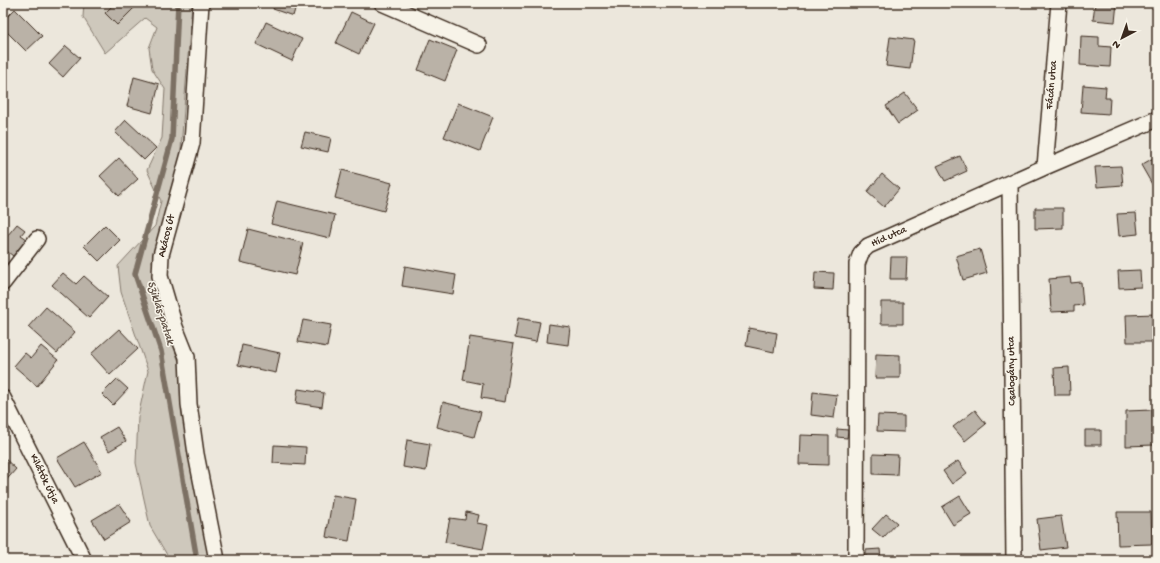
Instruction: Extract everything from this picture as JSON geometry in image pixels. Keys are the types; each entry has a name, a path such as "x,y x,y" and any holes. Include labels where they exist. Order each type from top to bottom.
{"street":[{"name":"Akácos út","path":"201,3 192,143 161,256 160,276 175,327 187,357 189,404 194,440 217,560"},
{"path":"382,3 479,45"},
{"name":"Fácán utca","path":"1045,167 1059,3"},
{"name":"Híd utca","path":"856,560 857,264 861,253 868,246 1157,119"},
{"name":"Csalogány utca","path":"1010,183 1014,560"},
{"path":"3,283 37,239"},
{"name":"Kilátók útja","path":"3,398 84,560"}],"shaded area":[{"path":"84,3 192,3 180,162 152,261 166,326 179,362 185,427 210,560 170,560 150,526 136,463 138,417 148,371 121,292 118,266 155,226 161,201 147,170 162,138 165,89 152,69 149,48 157,27 145,18 105,53 83,17"}],"building":[{"path":"115,3 130,3 135,7 117,25 105,13"},
{"path":"275,3 297,3 293,16 273,9"},
{"path":"1095,3 1117,3 1115,22 1093,20"},
{"path":"15,9 42,36 26,51 3,28 3,21"},
{"path":"351,12 374,23 359,54 336,43"},
{"path":"266,22 302,39 292,61 256,44"},
{"path":"1081,36 1099,37 1099,46 1111,47 1110,67 1080,65"},
{"path":"890,37 914,40 910,69 886,66"},
{"path":"430,39 457,50 445,81 418,70"},
{"path":"66,46 80,58 63,77 49,64"},
{"path":"134,77 159,84 152,113 127,106"},
{"path":"1083,85 1106,87 1105,98 1110,98 1109,114 1081,112"},
{"path":"905,93 918,110 898,124 886,106"},
{"path":"458,103 493,117 480,151 444,137"},
{"path":"126,120 156,148 144,160 115,132"},
{"path":"305,132 331,138 328,152 301,146"},
{"path":"960,156 967,171 945,181 937,166"},
{"path":"1157,156 1157,184 1153,186 1141,165"},
{"path":"119,158 138,179 119,196 100,176"},
{"path":"1121,166 1123,185 1097,187 1095,167"},
{"path":"342,170 392,183 384,211 335,198"},
{"path":"882,174 899,189 884,207 867,192"},
{"path":"277,201 335,215 330,238 271,224"},
{"path":"1035,208 1063,208 1063,228 1035,229"},
{"path":"1136,213 1138,234 1119,236 1117,214"},
{"path":"17,224 25,230 21,235 27,239 13,256 3,248 3,241"},
{"path":"105,225 120,240 99,261 84,246"},
{"path":"248,229 303,243 295,275 240,262"},
{"path":"980,249 987,273 963,280 956,256"},
{"path":"891,257 907,257 906,279 890,279"},
{"path":"405,266 456,275 453,294 402,286"},
{"path":"1140,270 1141,287 1119,288 1118,271"},
{"path":"815,272 834,273 833,290 814,289"},
{"path":"63,273 76,284 84,276 108,297 89,318 52,285"},
{"path":"1070,277 1071,283 1081,282 1083,305 1074,306 1074,311 1051,312 1049,279"},
{"path":"881,302 903,302 903,324 881,324"},
{"path":"46,307 75,332 57,353 28,327"},
{"path":"1155,314 1155,342 1127,342 1126,315"},
{"path":"518,318 540,322 536,342 515,338"},
{"path":"303,320 331,325 327,347 298,342"},
{"path":"549,324 570,327 568,345 547,342"},
{"path":"749,328 777,333 774,352 746,346"},
{"path":"119,329 138,349 110,375 91,354"},
{"path":"470,337 514,344 505,402 481,398 483,384 463,380"},
{"path":"242,345 280,353 276,373 238,365"},
{"path":"41,346 58,360 37,386 14,366 25,353 31,358"},
{"path":"876,354 900,355 900,378 875,378"},
{"path":"1069,367 1070,395 1055,395 1054,368"},
{"path":"117,379 128,389 113,405 102,394"},
{"path":"298,389 324,393 322,407 296,403"},
{"path":"813,392 837,395 834,418 811,415"},
{"path":"443,402 481,412 474,437 437,427"},
{"path":"975,410 986,424 965,441 953,427"},
{"path":"1153,410 1154,445 1126,446 1126,411"},
{"path":"878,415 904,416 904,432 877,431"},
{"path":"117,427 126,441 109,451 100,437"},
{"path":"837,429 848,430 847,438 837,437"},
{"path":"1085,430 1101,430 1101,445 1085,445"},
{"path":"800,435 829,436 829,465 799,464"},
{"path":"407,440 430,444 426,471 403,467"},
{"path":"84,442 102,472 75,487 57,458"},
{"path":"274,445 306,447 305,465 273,463"},
{"path":"873,454 898,455 897,475 873,474"},
{"path":"3,457 16,469 3,484"},
{"path":"958,461 967,473 952,484 943,471"},
{"path":"333,495 356,499 349,541 326,537"},
{"path":"960,496 971,514 953,525 942,507"},
{"path":"119,504 131,522 104,539 92,520"},
{"path":"466,512 479,515 477,523 488,525 483,549 445,542 450,518 465,520"},
{"path":"1117,512 1151,512 1152,544 1118,545"},
{"path":"886,514 897,523 883,538 872,529"},
{"path":"1061,516 1066,547 1041,550 1037,519"},
{"path":"880,549 881,560 866,560 866,550"}],"waterway":[{"name":"Sziklás-patak","path":"178,3 172,139 135,274 161,351 197,560"}]}
